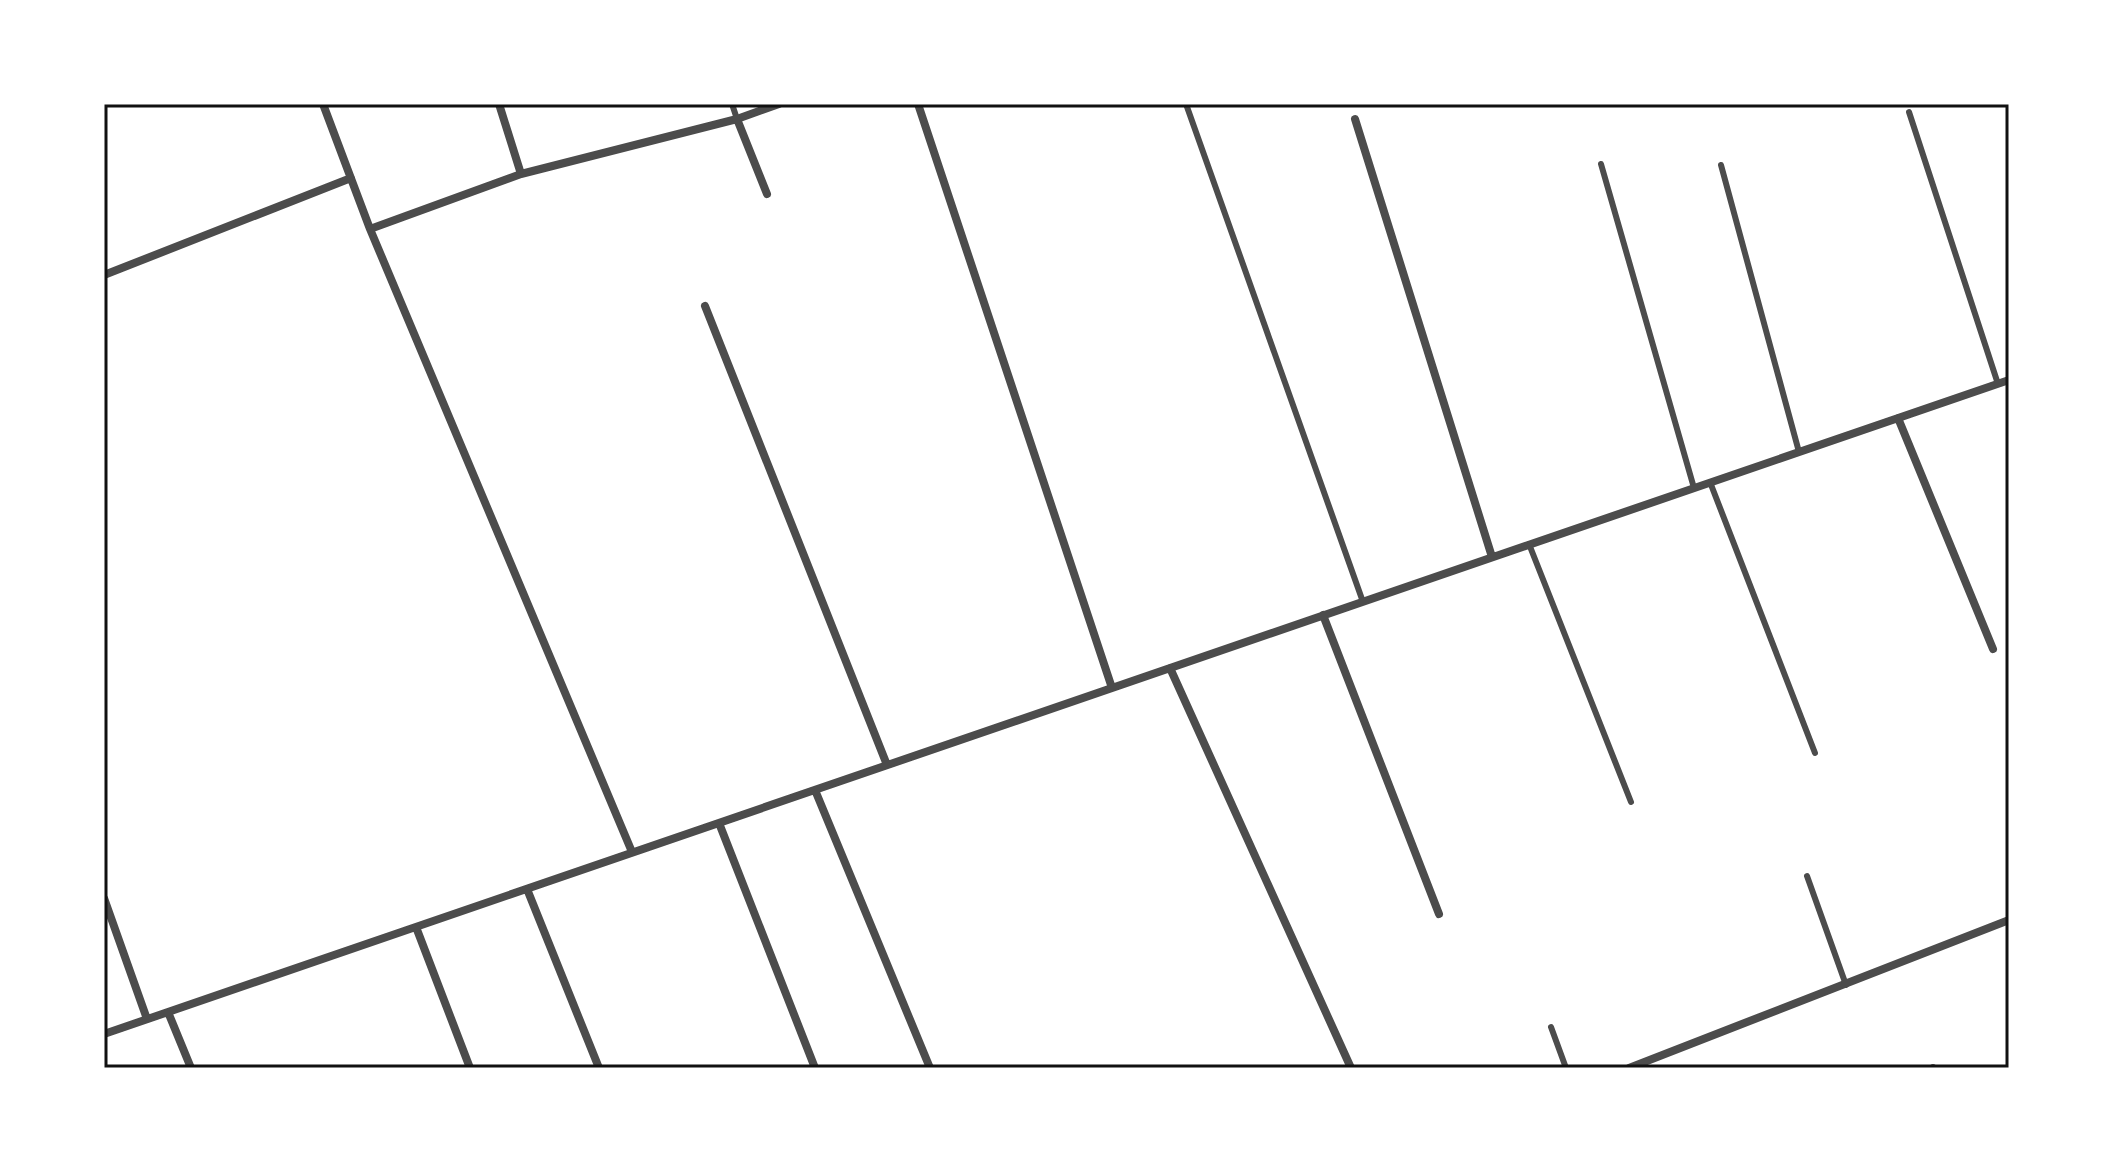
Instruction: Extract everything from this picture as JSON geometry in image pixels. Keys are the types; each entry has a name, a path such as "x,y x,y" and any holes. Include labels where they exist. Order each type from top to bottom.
{"street":[{"path":"323,104 370,229 632,852"},
{"path":"499,104 521,174"},
{"path":"370,229 521,174 737,119 779,104"},
{"path":"918,104 1112,688"},
{"path":"737,119 767,194"},
{"path":"1355,119 1492,557"},
{"path":"105,272 351,178"},
{"path":"705,306 887,765"},
{"path":"104,1034 2009,380"},
{"path":"1898,418 1993,649"},
{"path":"1323,615 1439,914"},
{"path":"1170,668 1351,1068"},
{"path":"815,790 930,1068"},
{"path":"719,823 815,1068"},
{"path":"527,889 599,1068"},
{"path":"104,898 147,1019"},
{"path":"1629,1068 2009,920"},
{"path":"416,927 470,1068"},
{"path":"168,1012 191,1068"}],"lane":[{"path":"732,104 737,119"},
{"path":"1186,104 1363,602"},
{"path":"1909,112 1998,384"},
{"path":"1601,164 1694,488"},
{"path":"1721,165 1799,452"},
{"path":"1710,482 1815,753"},
{"path":"1529,544 1631,802"},
{"path":"1807,876 1846,985"},
{"path":"1551,1027 1566,1068"}]}
